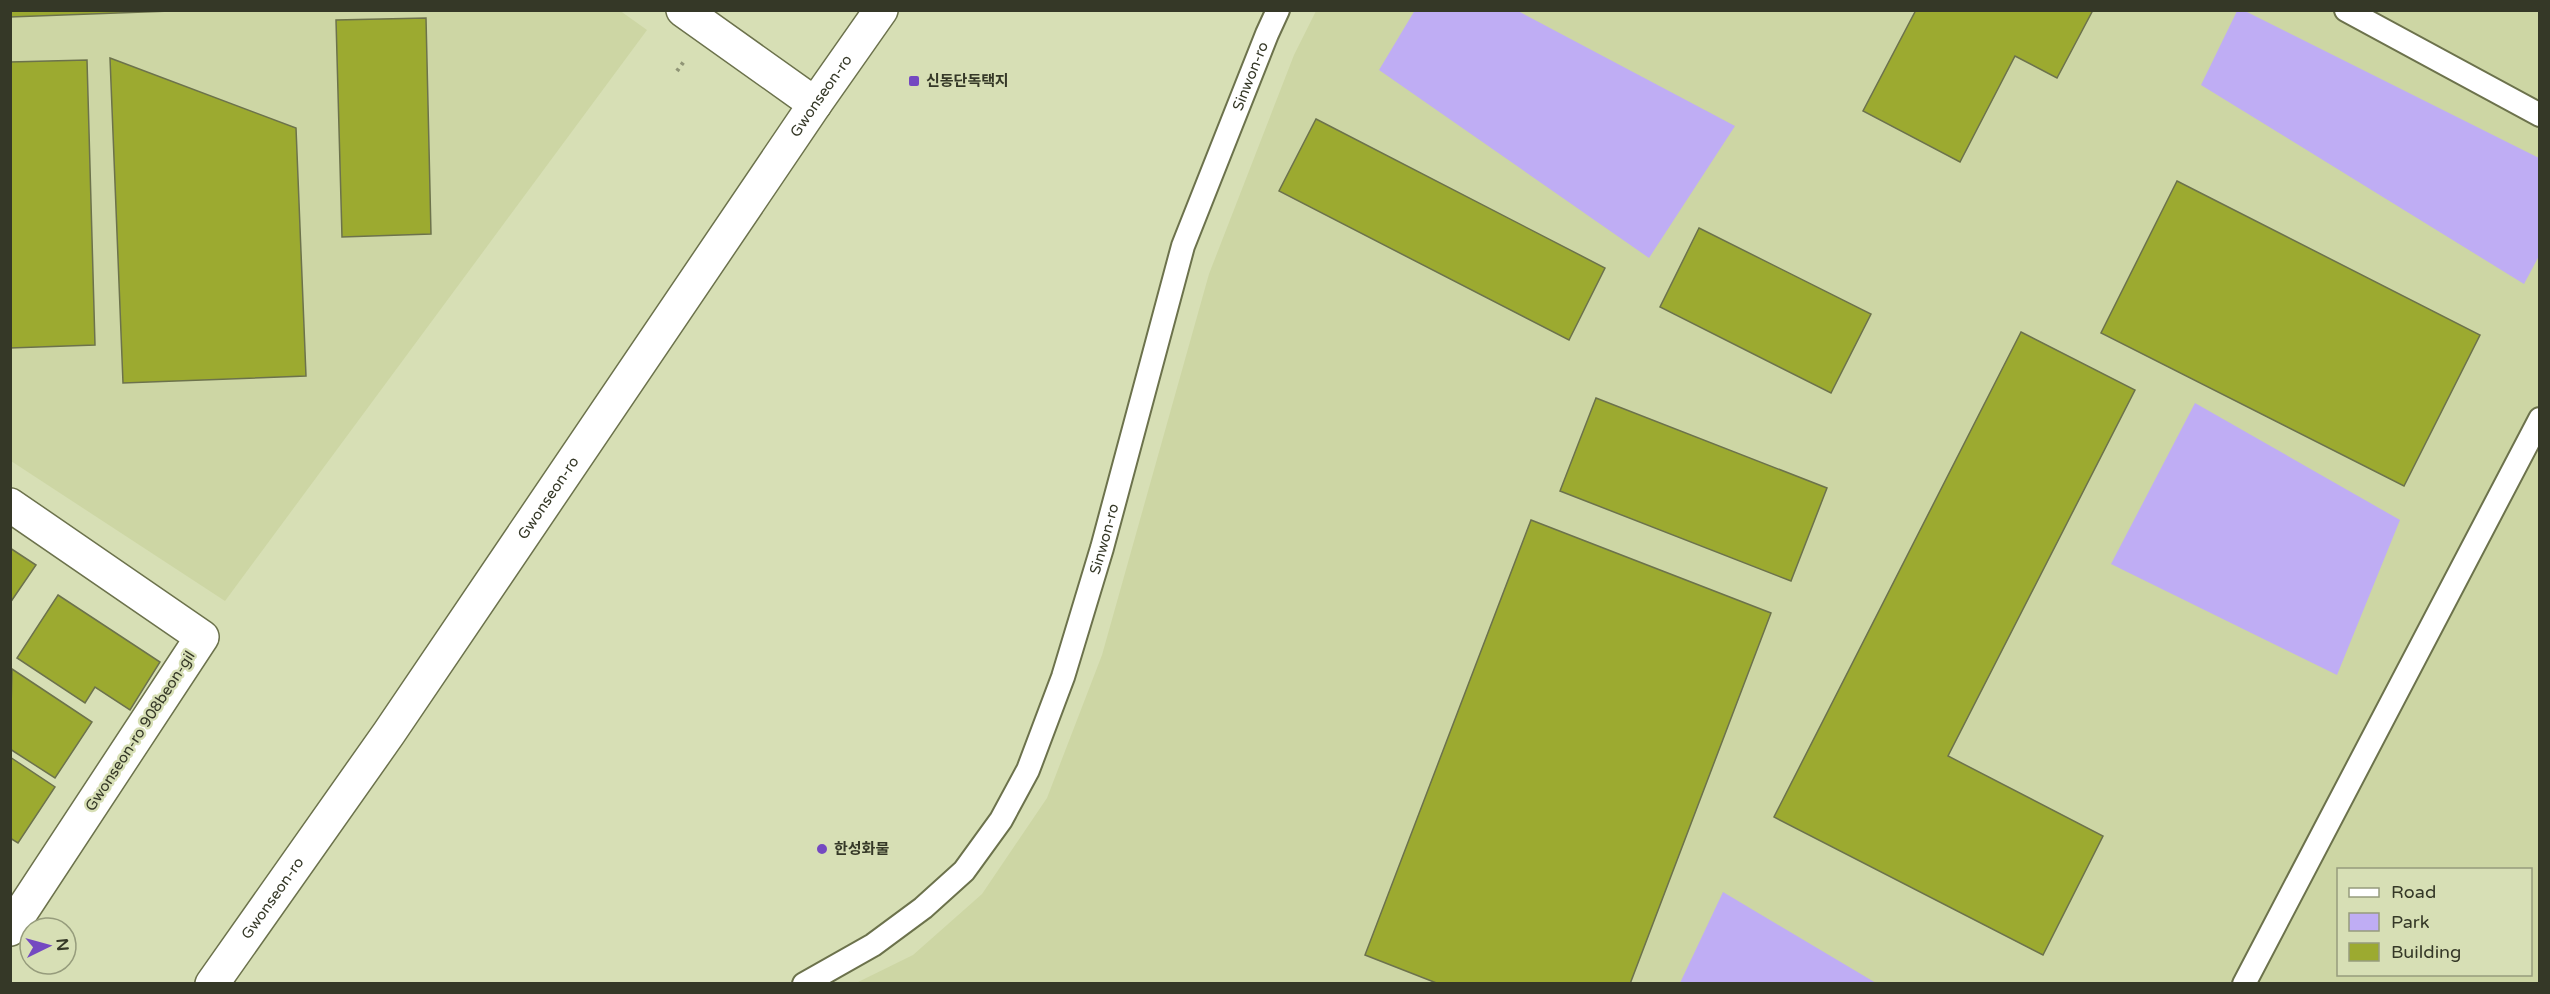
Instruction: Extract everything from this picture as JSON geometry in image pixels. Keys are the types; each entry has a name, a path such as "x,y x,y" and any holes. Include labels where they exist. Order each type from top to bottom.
{"street":[{"path":"683,10 815,104"},
{"name":"Gwonseon-ro","path":"212,984 389,733 881,10"},
{"name":"Gwonseon-ro 908beon-gil","path":"10,506 202,637 10,929"}],"lane":[{"name":"Sinwon-ro","path":"804,984 873,945 923,908 964,871 1001,820 1028,770 1063,677 1099,559 1183,246 1278,10"},
{"path":"2346,10 2540,115"},
{"path":"2244,984 2540,420"}],"shaded area":[{"path":"619,10 647,30 225,601 11,461 10,11"},
{"path":"1316,11 2539,11 2539,983 854,984 913,955 982,894 1047,798 1102,655 1209,274 1294,55"}],"green space":[{"path":"1415,10 1518,11 1735,126 1649,258 1379,70"},
{"path":"2237,11 2245,11 2539,158 2539,256 2524,284 2201,85"},
{"path":"2195,403 2400,520 2337,675 2111,564"},
{"path":"1723,892 1876,983 1680,983"}],"building":[{"path":"10,10 198,10 10,17"},
{"path":"1916,10 2093,10 2057,78 2015,56 1960,162 1863,111"},
{"path":"426,18 431,234 342,237 336,20"},
{"path":"110,58 296,128 306,376 123,383"},
{"path":"87,60 95,345 10,348 10,62"},
{"path":"1316,119 1605,268 1569,340 1279,191"},
{"path":"2177,181 2480,335 2404,486 2101,333"},
{"path":"1699,228 1871,314 1831,393 1660,307"},
{"path":"2021,332 2135,390 1948,756 2103,836 2043,955 1774,817"},
{"path":"1596,398 1827,488 1791,581 1560,491"},
{"path":"1531,520 1771,613 1630,984 1439,984 1365,955"},
{"path":"10,548 36,565 10,603"},
{"path":"58,595 160,662 130,710 95,687 85,703 17,658"},
{"path":"12,669 92,722 55,778 10,749"},
{"path":"10,757 55,787 18,843 10,838"}],"place":[{"name":"신동단독택지","path":"914,81"},
{"name":"한성화물","path":"822,849"}]}
